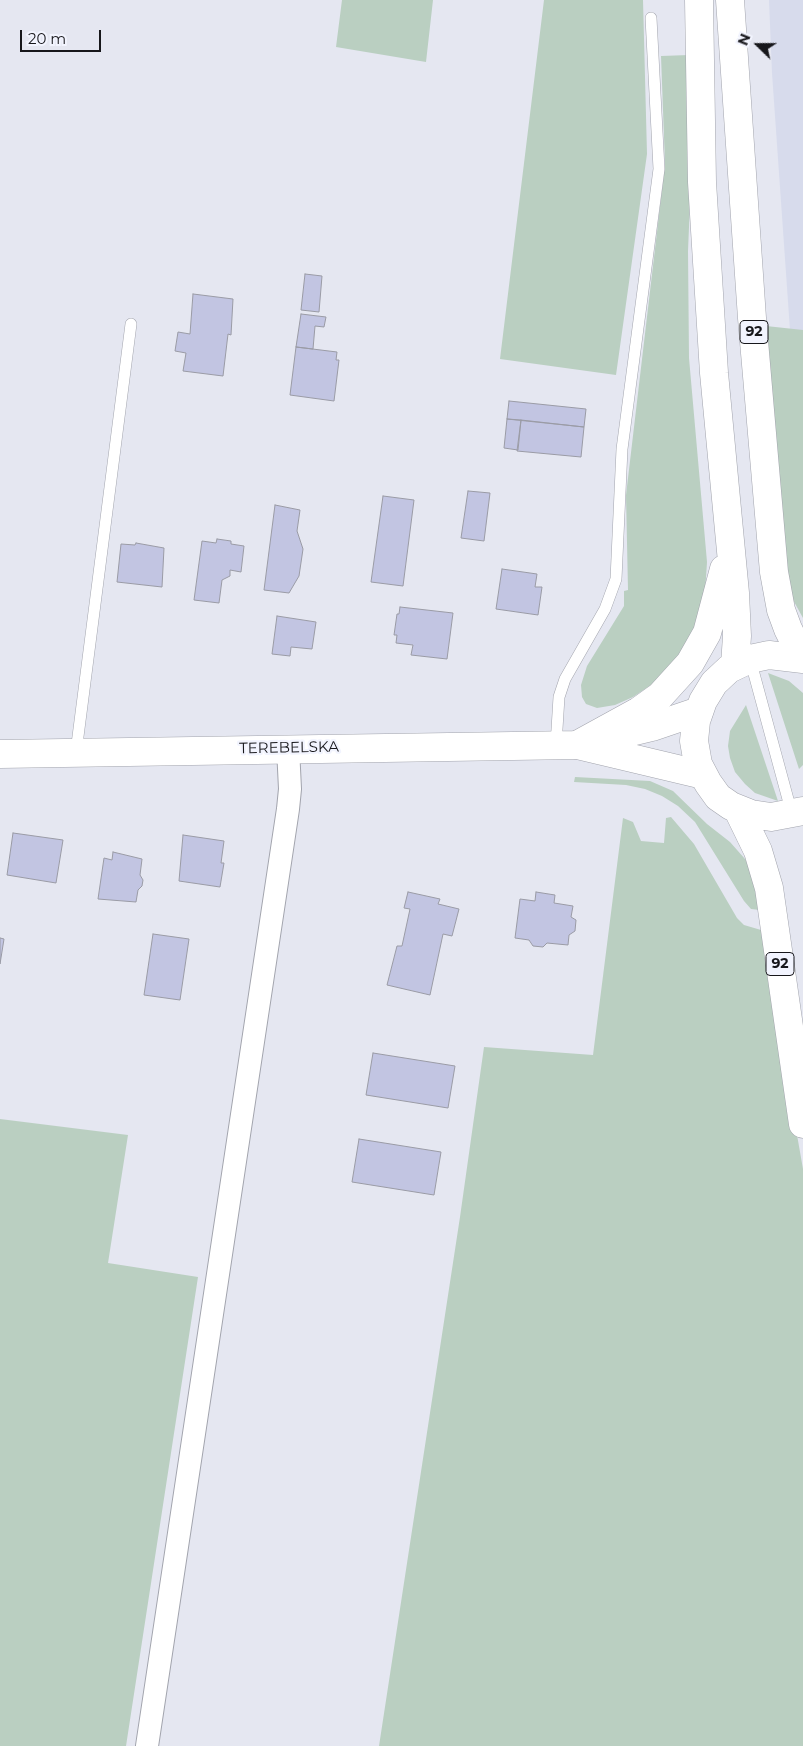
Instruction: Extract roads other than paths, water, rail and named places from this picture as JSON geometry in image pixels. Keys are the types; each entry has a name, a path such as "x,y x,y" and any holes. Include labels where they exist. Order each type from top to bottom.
{"main road":[{"path":"699,0 702,192 714,373 737,636 742,662"},
{"name":"92","path":"730,0 752,318 774,572 781,610 803,659"},
{"path":"566,745 639,710 660,696 690,664 707,633 730,546"},
{"name":"92","path":"797,812 760,816 738,810 718,796 703,775 698,764 694,741 699,711 714,683 742,662 775,655 803,659"},
{"name":"TEREBELSKA","path":"0,754 566,745 652,726 699,711"},
{"name":"TEREBELSKA","path":"566,745 703,775"},
{"name":"92","path":"738,810 758,851 769,888 803,1124"}],"street":[{"path":"147,1746 288,809 290,789 288,748"}],"lane":[{"path":"566,745 559,697 565,679 605,609 616,579 622,449 658,169 651,18"},
{"path":"76,752 131,324"},
{"path":"742,662 797,812"}]}
